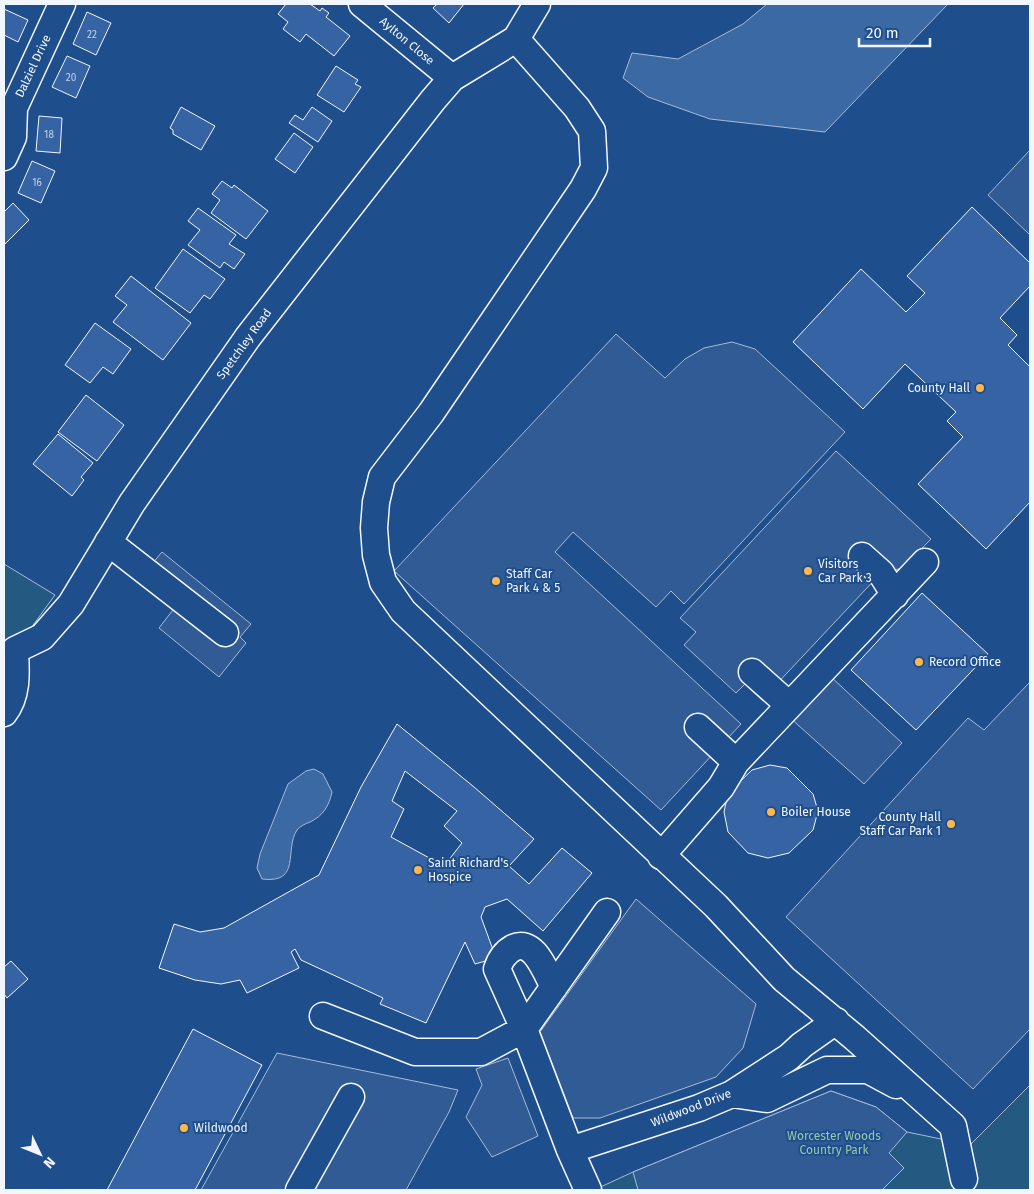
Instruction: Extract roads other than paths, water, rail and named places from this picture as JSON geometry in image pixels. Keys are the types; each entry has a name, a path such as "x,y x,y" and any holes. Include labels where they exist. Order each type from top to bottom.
{"street":[{"name":"Dalziel Drive","path":"4,157 14,137 14,108 62,4"},
{"name":"Aylton Close","path":"362,4 452,78"},
{"name":"Spetchley Road","path":"4,713 8,707 17,680 9,650 42,638 70,604 132,503 248,337 452,78 516,39 537,4"},
{"path":"516,39 576,108 592,131 594,168 583,189 430,413 382,477 376,502 374,528 376,556 383,582 403,611 450,654 533,736 716,906 784,979 836,1021 953,1126 964,1179"},
{"path":"108,542 225,633"},
{"path":"862,556 881,573 895,595"},
{"path":"661,856 721,787 736,762 925,562"},
{"path":"752,672 789,705"},
{"path":"698,727 736,762"},
{"path":"323,1016 415,1052 481,1052 524,1029 607,912"},
{"path":"554,987 536,954 526,947 516,947 505,953 497,969 524,1029 570,1150 588,1190"},
{"name":"Wildwood Drive","path":"570,1150 699,1108 732,1094 789,1057 802,1045 836,1021"},
{"path":"732,1094 767,1099 827,1070 868,1070 928,1102"},
{"path":"299,1190 351,1097"}],"place":[{"name":"County Hall","path":"980,388"},
{"name":"Visitors Car Park 3","path":"808,571"},
{"name":"Staff Car Park 4 & 5","path":"496,581"},
{"name":"Record Office","path":"919,662"},
{"name":"Boiler House","path":"771,812"},
{"name":"County Hall Staff Car Park 1","path":"951,824"},
{"name":"Saint Richard's Hospice","path":"418,870"},
{"name":"Wildwood","path":"184,1128"}],"park label":[{"name":"Worcester Woods Country Park","path":"834,1143"}]}
